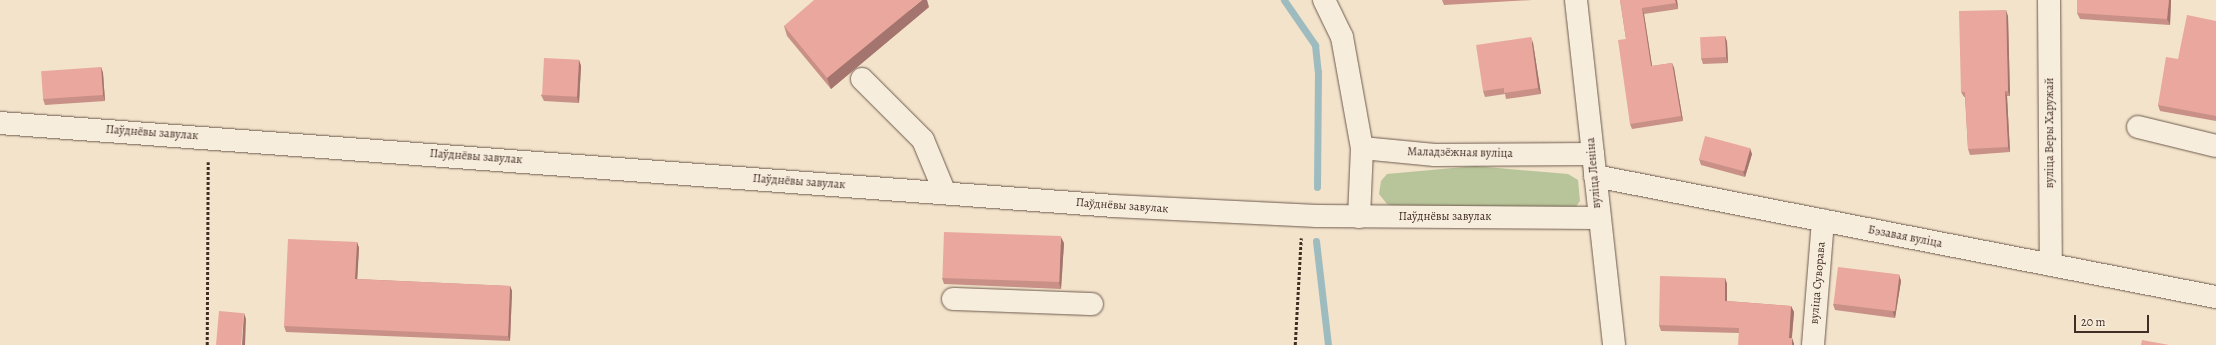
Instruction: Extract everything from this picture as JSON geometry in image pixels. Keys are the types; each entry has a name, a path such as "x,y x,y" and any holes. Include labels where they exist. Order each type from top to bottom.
{"street":[{"path":"1324,0 1342,37 1362,148 1359,217"},
{"name":"вуліца Леніна","path":"1576,0 1593,154 1598,218 1614,345"},
{"name":"вуліца Веры Харужай","path":"2049,0 2051,265"},
{"path":"862,79 923,140 945,193"},
{"name":"Паўднёвы завулак","path":"0,123 208,137 1113,206 1303,216 1598,218"},
{"path":"2138,127 2216,146"},
{"name":"Маладзёжная вуліца","path":"1362,148 1435,155 1593,154"},
{"name":"Бэзавая вуліца","path":"1595,176 2216,297"},
{"name":"вуліца Суворава","path":"1812,345 1823,220"},
{"path":"953,299 1092,304"}],"path":[{"path":"207,345 208,137"},
{"path":"1295,345 1303,216"}],"green space":[{"path":"1475,166 1568,174 1578,180 1580,201 1575,208 1396,207 1387,204 1379,194 1381,181 1387,174"}],"building":[{"path":"814,0 922,0 827,78 784,26"},
{"path":"1620,0 1675,0 1676,3 1642,8 1651,66 1672,63 1681,116 1630,124 1618,40 1626,39"},
{"path":"2077,0 2169,0 2167,19 2077,13"},
{"path":"2006,10 2008,91 2005,91 2008,147 1968,149 1965,92 1961,92 1959,11"},
{"path":"2187,15 2216,21 2216,116 2158,105 2166,57 2178,59"},
{"path":"1725,36 1726,57 1701,58 1700,37"},
{"path":"1531,37 1538,88 1504,93 1504,88 1483,91 1476,45"},
{"path":"544,58 579,60 577,97 542,95"},
{"path":"101,67 103,95 43,99 41,71"},
{"path":"1705,136 1750,148 1744,171 1699,159"},
{"path":"944,232 1061,236 1059,282 942,278"},
{"path":"288,239 357,242 355,279 510,286 508,336 284,326"},
{"path":"1838,267 1900,275 1895,311 1833,304"},
{"path":"1660,276 1725,278 1725,301 1791,306 1789,338 1792,338 1792,345 1738,345 1739,328 1659,325"},
{"path":"219,311 244,313 241,345 216,345"},
{"path":"2142,340 2169,345 2141,345"}],"waterway":[{"path":"1284,0 1315,45 1318,72 1317,187"},
{"path":"1316,241 1328,345"}]}
